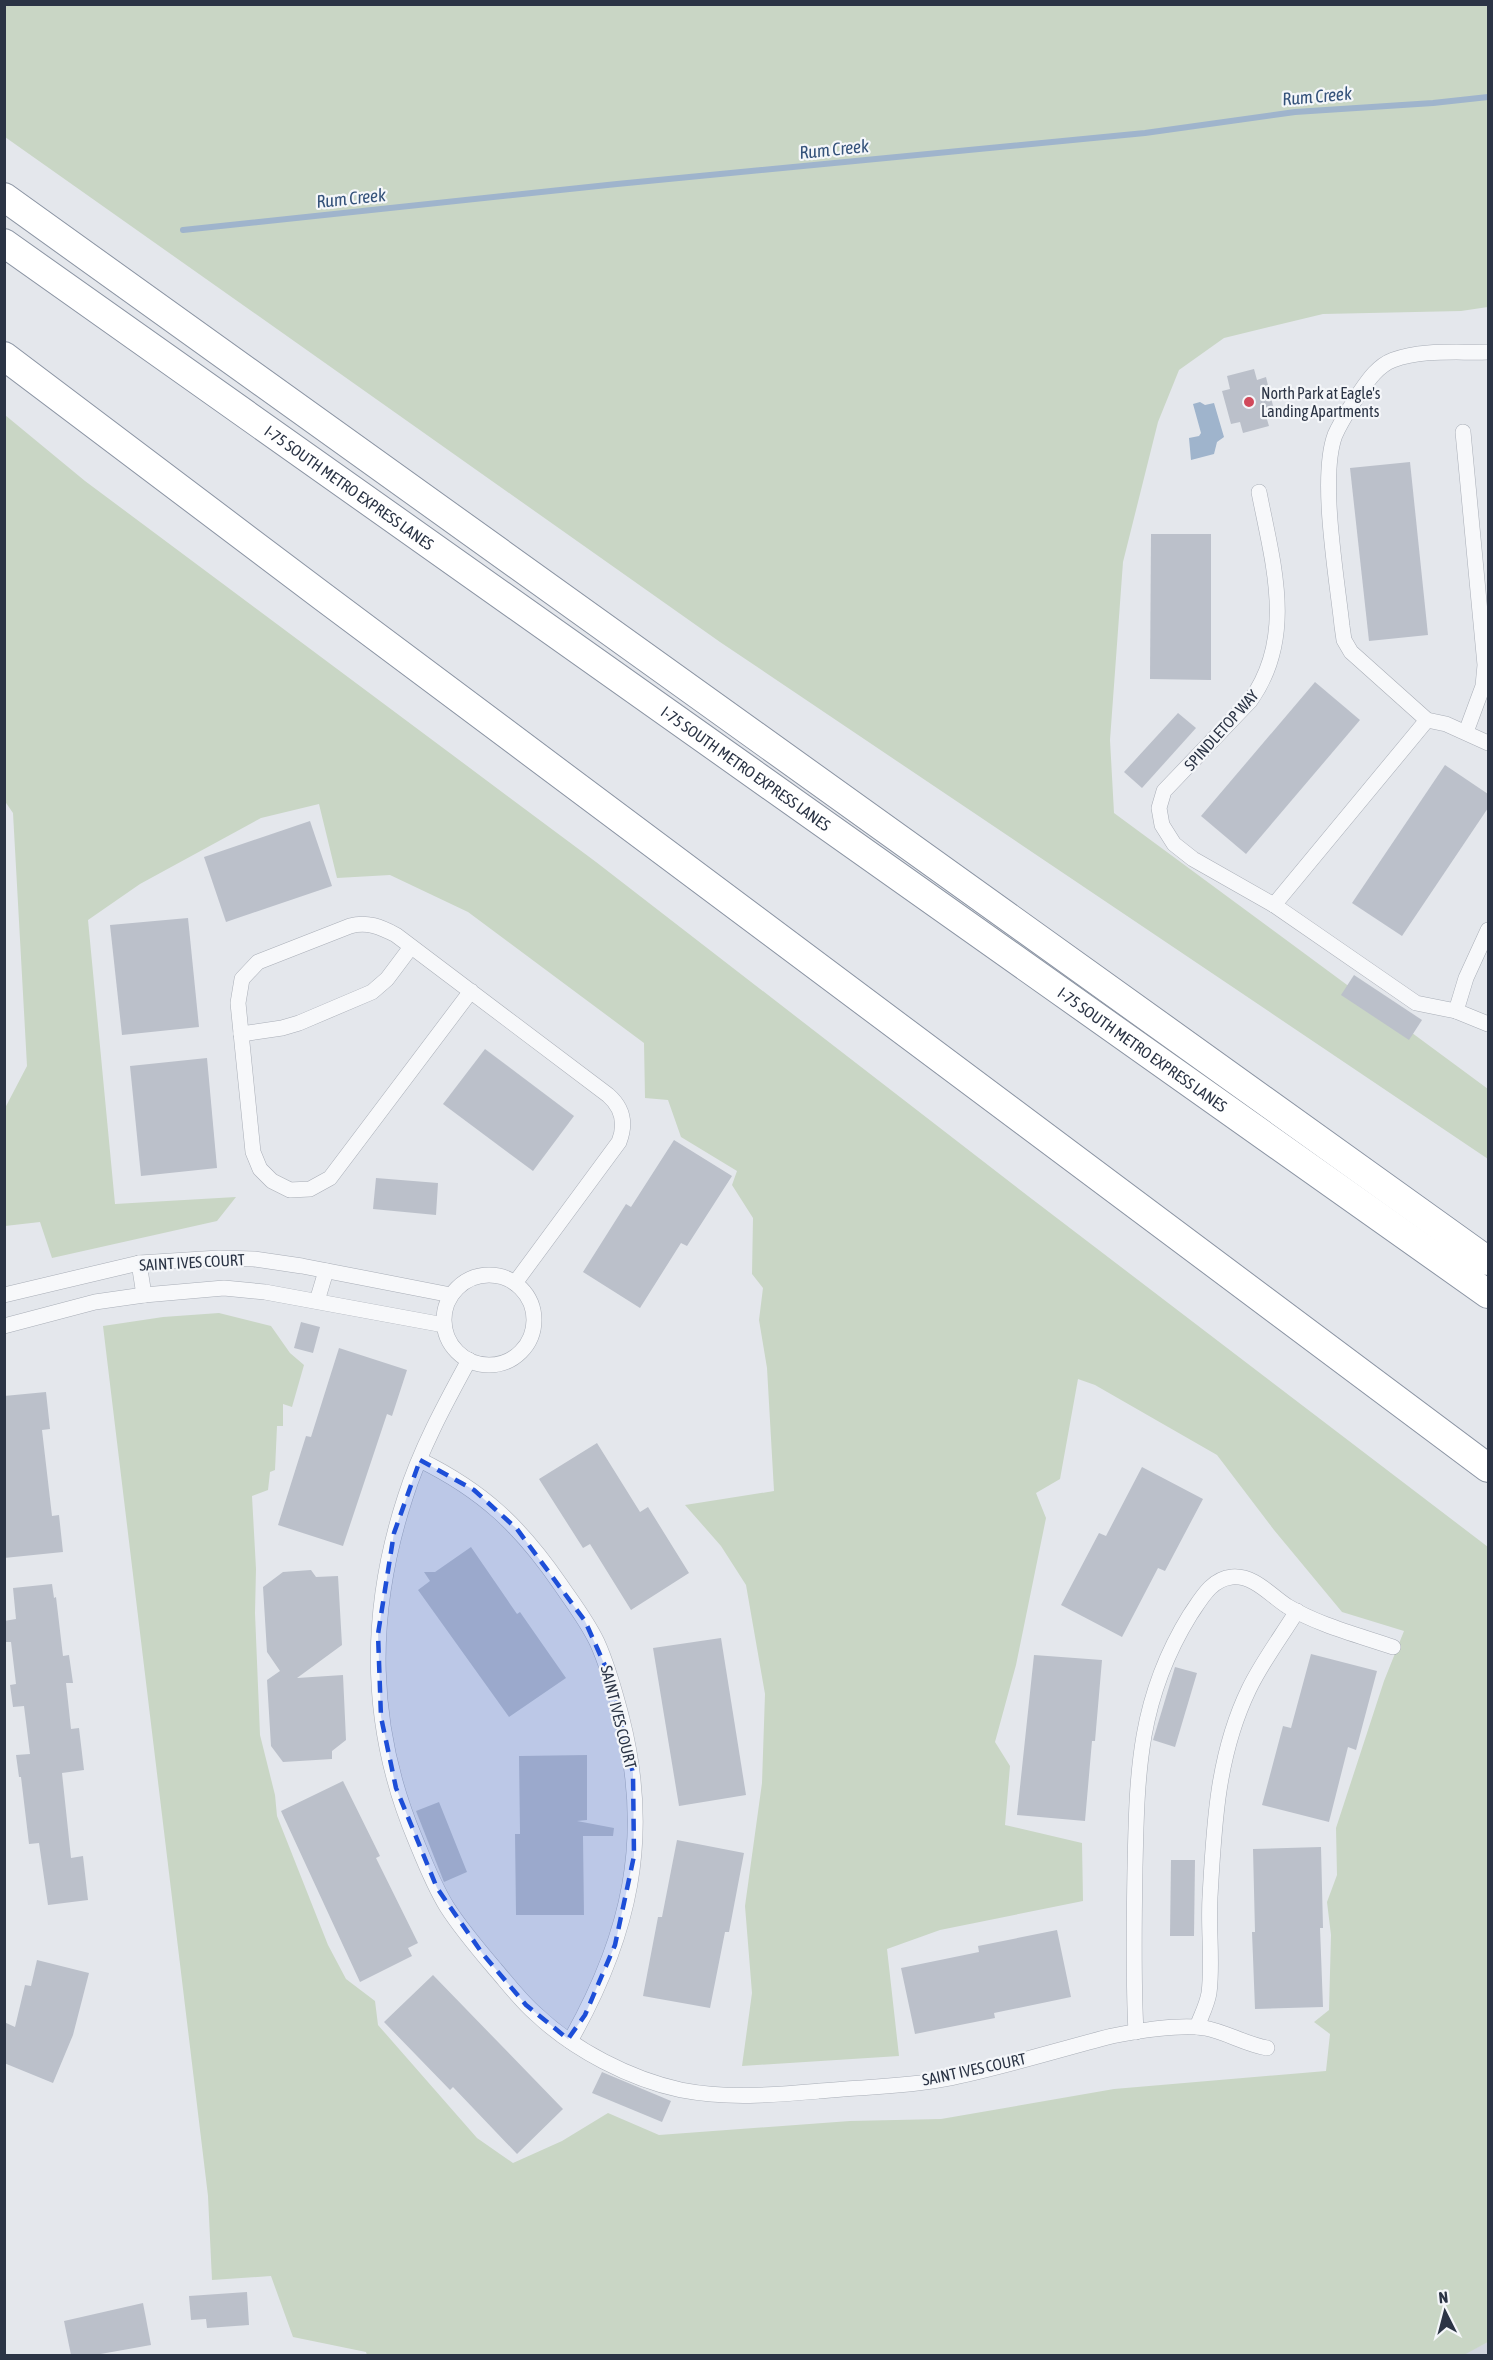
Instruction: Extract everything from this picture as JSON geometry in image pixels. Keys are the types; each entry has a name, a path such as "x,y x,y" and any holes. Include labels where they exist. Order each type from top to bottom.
{"highway":[{"path":"4,196 1488,1261"},
{"name":"I-75 SOUTH METRO EXPRESS LANES","path":"4,243 1488,1294"},
{"path":"4,356 1488,1468"},
{"path":"1414,1209 1488,1238"}],"street":[{"path":"1488,352 1425,353 1390,361 1372,376 1343,417 1335,437 1329,468 1330,510 1344,640 1360,663 1426,720 1446,724 1488,743"},
{"path":"1463,432 1485,665 1480,696 1466,732"},
{"name":"SPINDLETOP WAY","path":"1259,492 1273,565 1277,603 1277,630 1273,656 1264,679 1250,701 1164,791 1159,808 1162,825 1182,851 1274,905 1416,1003 1456,1011 1488,1024"},
{"path":"1274,905 1426,720"},
{"path":"471,991 330,1179 310,1189 290,1190 265,1176 256,1160 241,1034 239,986 248,971 258,962 357,924 380,927 471,991 618,1105 622,1119 622,1134 619,1142 515,1283"},
{"path":"1456,1011 1466,978 1488,930"},
{"path":"241,1034 300,1023 372,992 387,979 411,947"},
{"name":"SAINT IVES COURT","path":"4,1295 139,1263 219,1258 254,1259 451,1295"},
{"path":"139,1263 144,1295"},
{"path":"317,1301 326,1271"},
{"path":"498,1275 515,1283 527,1296 533,1310 533,1327 528,1342 518,1355 503,1363 484,1365 468,1360 452,1346 444,1325 445,1309 451,1295 464,1282 480,1276 498,1275"},
{"name":"SAINT IVES COURT","path":"4,1326 95,1302 224,1288 317,1301 444,1325"},
{"name":"SAINT IVES COURT","path":"468,1360 420,1460 405,1496 394,1533 380,1614 377,1655 382,1727 392,1771 413,1833 447,1907 476,1946 526,2005 553,2029 615,2066 666,2086 714,2095 756,2096 943,2079 1136,2032 1197,2027 1267,2048"},
{"name":"SAINT IVES COURT","path":"420,1460 451,1475 496,1508 538,1554 595,1639 617,1699 628,1747 635,1794 635,1836 631,1880 622,1923 608,1964 593,1999 570,2041"},
{"path":"1136,2032 1135,1903 1138,1773 1143,1736 1158,1682 1183,1627 1202,1597 1219,1581 1234,1577 1249,1580 1297,1611 1393,1647"},
{"path":"1197,2027 1208,1995 1213,1848 1217,1794 1222,1767 1230,1739 1250,1688 1297,1611"}],"highlighted area":[{"path":"420,1460 474,1490 517,1529 585,1621 611,1679 633,1773 634,1856 615,1945 585,2015 568,2039 526,2005 482,1953 437,1888 396,1788 381,1717 378,1634 394,1533"}],"shaded area":[{"path":"1488,2342 1488,2355 1462,2355"}],"green space":[{"path":"4,5 1488,5 1488,307 1461,311 1323,314 1224,338 1179,370 1158,422 1123,562 1110,740 1114,813 1488,1089 1488,1159 720,642 5,137"},
{"path":"5,415 85,481 596,862 1488,1547 1488,2342 1462,2356 367,2355 366,2352 293,2337 271,2276 212,2280 208,2196 103,1326 163,1317 219,1313 271,1326 290,1353 304,1365 292,1407 283,1404 283,1426 277,1426 275,1470 270,1472 268,1490 252,1496 260,1735 275,1795 277,1816 328,1945 346,1979 375,2001 378,2025 477,2138 513,2163 562,2141 608,2113 659,2135 850,2121 941,2119 1114,2089 1326,2071 1330,2034 1314,2022 1329,2010 1331,1935 1327,1902 1337,1875 1336,1828 1384,1681 1404,1631 1342,1612 1274,1530 1217,1455 1095,1385 1078,1379 1060,1479 1036,1493 1046,1518 1016,1665 995,1742 1010,1766 1005,1825 1082,1843 1083,1901 940,1930 887,1949 899,2056 742,2066 752,1993 745,1906 762,1783 765,1694 746,1585 721,1546 685,1505 774,1491 767,1368 759,1320 763,1288 752,1274 753,1218 732,1185 737,1171 681,1137 668,1100 645,1098 644,1043 468,912 390,875 337,878 319,804 261,818 140,884 88,920 115,1204 236,1197 217,1221 52,1258 40,1222 5,1226 4,1110 27,1066 13,813 4,800"}],"water":[{"path":"1200,402 1205,405 1214,403 1224,437 1217,442 1214,454 1191,460 1189,438 1199,436 1201,433 1193,404"}],"building":[{"name":"North Park at Eagle's Landing Apartments","path":"1254,369 1257,380 1266,377 1275,414 1266,416 1269,426 1243,433 1240,422 1231,424 1222,391 1230,389 1227,376"},
{"path":"1410,462 1428,635 1369,641 1350,468"},
{"path":"1151,534 1211,534 1211,680 1150,679"},
{"path":"1315,682 1360,720 1246,854 1201,816"},
{"path":"1178,713 1196,728 1142,788 1124,772"},
{"path":"1445,765 1488,794 1488,808 1402,936 1352,903"},
{"path":"310,821 332,886 226,922 204,857"},
{"path":"188,918 199,1027 122,1035 110,925"},
{"path":"1354,975 1422,1020 1409,1040 1341,995"},
{"path":"485,1049 574,1116 533,1171 443,1104"},
{"path":"207,1058 217,1168 141,1176 130,1066"},
{"path":"674,1140 732,1176 687,1246 681,1243 640,1308 583,1272 626,1204 631,1207"},
{"path":"376,1178 438,1183 436,1215 373,1209"},
{"path":"301,1322 320,1327 313,1353 294,1348"},
{"path":"339,1348 407,1370 392,1416 387,1414 343,1546 278,1525 306,1436 311,1437"},
{"path":"46,1392 50,1429 42,1430 52,1516 59,1515 63,1552 4,1558 4,1396"},
{"path":"597,1443 640,1512 648,1507 689,1573 631,1610 590,1544 583,1548 539,1479"},
{"path":"1142,1467 1203,1499 1165,1571 1158,1568 1122,1637 1061,1605 1099,1533 1106,1536"},
{"path":"471,1547 517,1614 520,1612 566,1678 509,1717 418,1590 430,1581 424,1572 435,1572"},
{"path":"311,1570 316,1577 338,1576 342,1645 297,1678 343,1675 346,1740 332,1751 332,1759 283,1762 271,1746 267,1680 280,1671 267,1652 263,1587 283,1572"},
{"path":"52,1584 54,1598 56,1597 63,1656 69,1655 73,1683 66,1683 71,1729 79,1728 84,1770 62,1773 71,1858 83,1856 88,1900 48,1905 39,1843 29,1844 16,1755 30,1754 24,1706 13,1707 10,1685 16,1684 11,1642 6,1642 4,1621 16,1619 13,1588"},
{"path":"721,1638 746,1795 679,1806 653,1648"},
{"path":"1311,1654 1377,1671 1356,1750 1348,1747 1329,1822 1262,1805 1283,1726 1291,1728"},
{"path":"1034,1655 1102,1660 1085,1821 1017,1815"},
{"path":"1175,1667 1197,1673 1175,1747 1153,1740"},
{"path":"587,1755 587,1820 577,1821 614,1828 613,1836 583,1836 584,1915 516,1915 515,1834 520,1834 519,1756"},
{"path":"343,1781 380,1856 376,1858 418,1943 408,1948 412,1956 360,1982 281,1811"},
{"path":"439,1802 467,1872 444,1882 416,1811"},
{"path":"677,1840 744,1853 729,1932 725,1932 710,2008 643,1996 658,1917 662,1917"},
{"path":"1321,1847 1323,1928 1320,1928 1323,2007 1255,2009 1252,1932 1255,1932 1253,1849"},
{"path":"1171,1860 1195,1860 1194,1936 1170,1936"},
{"path":"1057,1930 1071,1997 994,2013 995,2018 915,2034 901,1968 979,1952 978,1946"},
{"path":"37,1960 89,1973 73,2035 53,2083 4,2063 4,2022 15,2027 25,1985 31,1986"},
{"path":"433,1975 563,2109 517,2154 453,2087 450,2090 384,2022"},
{"path":"602,2072 671,2101 662,2122 592,2093"},
{"path":"247,2292 249,2325 207,2328 206,2319 191,2320 189,2296"},
{"path":"143,2303 151,2345 95,2355 71,2355 64,2321"}],"waterway":[{"name":"Rum Creek","path":"183,230 617,184 1145,133 1295,112 1488,97"}],"place":[{"name":"North Park at Eagle's Landing Apartments","path":"1249,402"}]}
